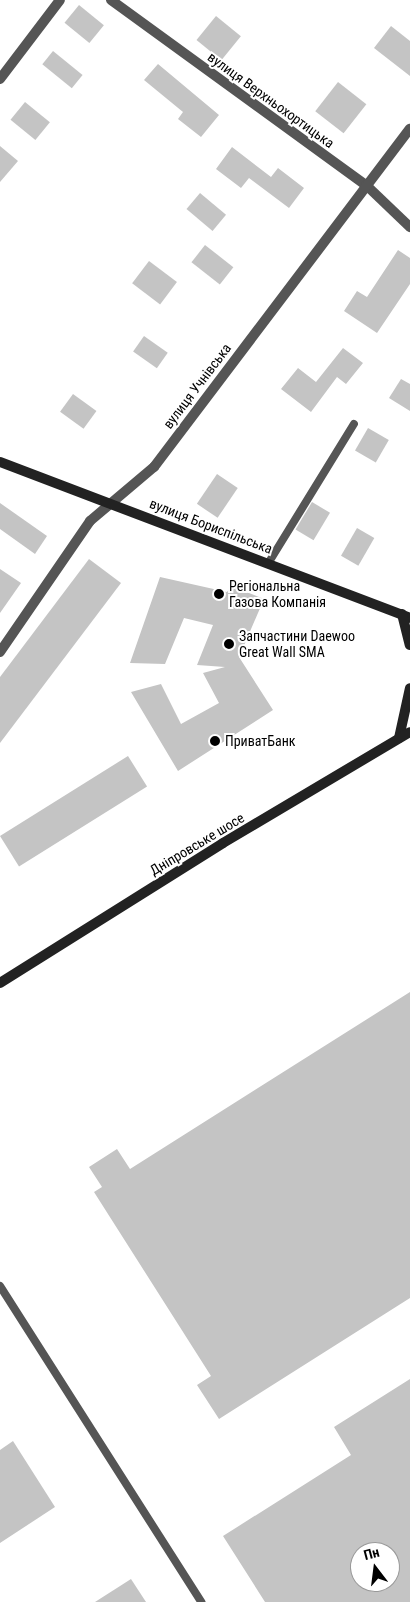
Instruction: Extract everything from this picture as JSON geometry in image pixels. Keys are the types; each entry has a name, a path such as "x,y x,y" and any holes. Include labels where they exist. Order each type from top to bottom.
{"street":[{"path":"0,79 60,0"},
{"name":"вулиця Верхньохортицька","path":"111,0 366,185 410,227"},
{"name":"вулиця Учнівська","path":"0,652 90,521 113,504 154,467 410,129"},
{"name":"вулиця Бориспільська","path":"0,462 269,562 406,616"},
{"path":"406,616 410,645"},
{"path":"399,738 410,688"},
{"name":"Дніпровське шосе","path":"0,983 223,843 410,732"}],"lane":[{"path":"269,562 354,424"},
{"path":"0,1286 201,1602"}],"building":[{"path":"79,5 104,25 89,43 65,23"},
{"path":"216,16 241,36 221,60 196,40"},
{"path":"391,26 410,41 410,76 374,48"},
{"path":"53,51 83,75 72,88 42,64"},
{"path":"158,64 219,115 201,137 178,119 183,112 144,80"},
{"path":"338,82 366,104 344,133 315,111"},
{"path":"25,102 50,122 35,140 11,120"},
{"path":"0,146 18,161 0,182"},
{"path":"232,147 271,177 278,168 304,188 289,208 249,178 241,188 216,169"},
{"path":"200,193 226,215 213,231 187,209"},
{"path":"205,245 233,267 220,285 191,262"},
{"path":"398,250 410,258 410,284 377,333 344,311 357,291 367,297"},
{"path":"149,261 177,282 160,304 132,283"},
{"path":"144,336 168,353 157,368 133,352"},
{"path":"343,348 363,363 346,384 337,377 311,412 281,389 298,368 316,382"},
{"path":"401,379 410,384 410,411 389,398"},
{"path":"73,394 96,411 84,429 60,412"},
{"path":"368,428 389,440 376,463 355,451"},
{"path":"217,474 238,488 218,518 197,504"},
{"path":"312,502 330,513 314,540 296,529"},
{"path":"0,503 47,536 35,554 0,529"},
{"path":"357,528 374,538 358,566 341,556"},
{"path":"89,559 121,583 0,743 0,677"},
{"path":"0,569 21,583 0,613"},
{"path":"160,577 227,592 231,586 264,599 239,657 273,710 178,771 131,692 161,684 181,724 219,703 203,673 225,667 197,665 213,625 184,618 165,664 130,663"},
{"path":"128,756 147,787 19,867 0,836"},
{"path":"410,992 410,1298 219,1419 197,1385 211,1376 94,1192 102,1187 89,1167 117,1149 130,1169"},
{"path":"410,1379 410,1602 265,1602 223,1536 351,1455 334,1427"},
{"path":"13,1441 55,1507 0,1543 0,1450"},
{"path":"131,1579 146,1602 95,1602"}],"place":[{"name":"Регіональна Газова Компанія","path":"219,594"},
{"name":"Запчастини Daewoo Great Wall SMA","path":"229,644"},
{"name":"ПриватБанк","path":"215,741"}]}
